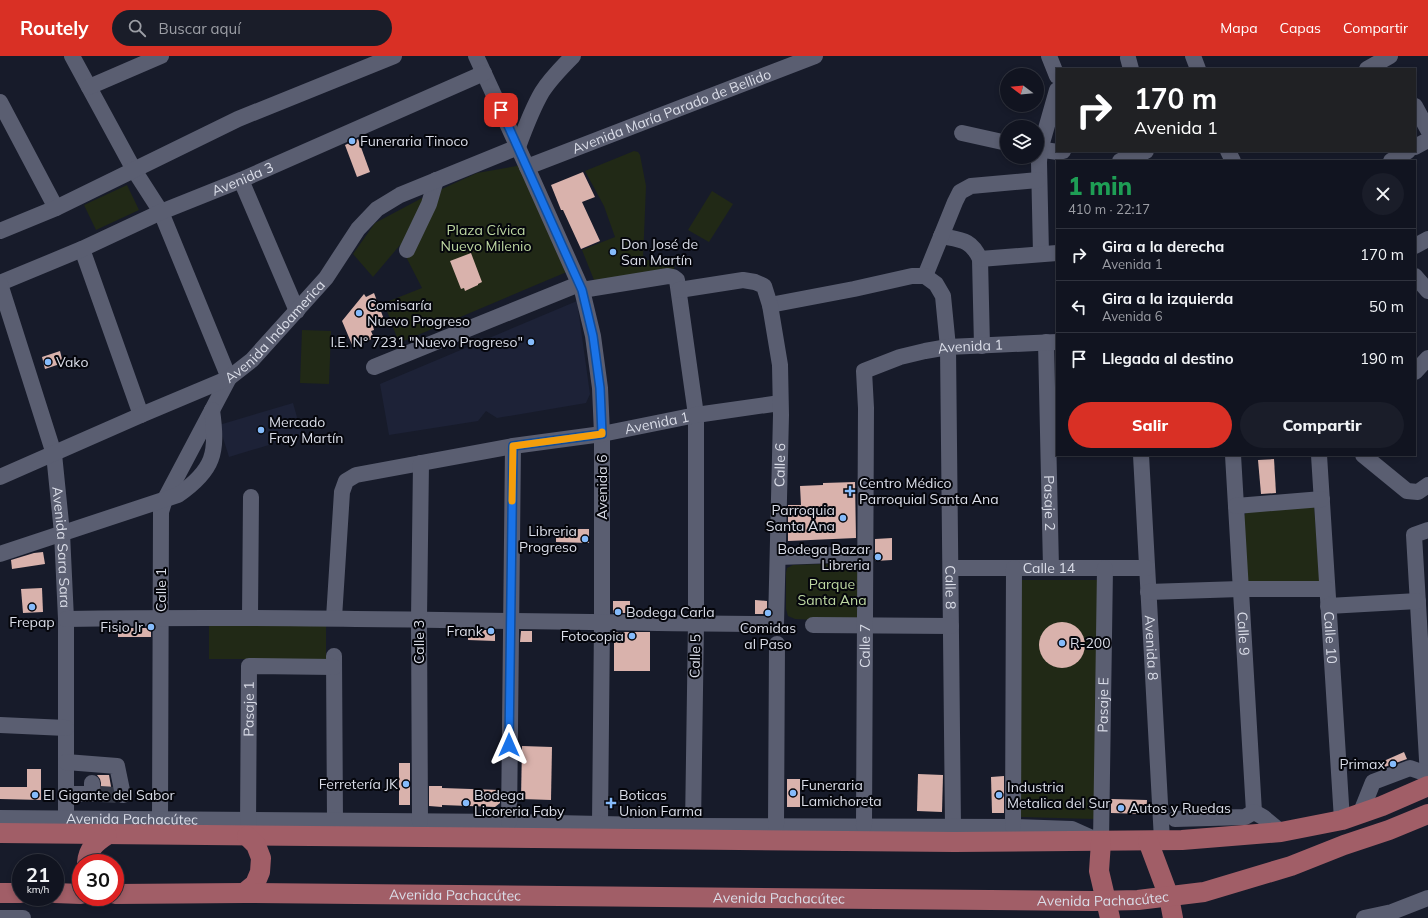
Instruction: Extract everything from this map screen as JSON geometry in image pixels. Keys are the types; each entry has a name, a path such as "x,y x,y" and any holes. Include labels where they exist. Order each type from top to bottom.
{"main road":[{"name":"Avenida Pachacútec","path":"0,833 107,835 248,828 599,838 955,842 1100,842 1182,840 1281,832 1342,820 1361,812 1382,806 1428,779"},
{"name":"Avenida Pachacútec","path":"124,894 244,893 1108,909 1138,900 1204,892 1251,879 1291,866 1428,814"},
{"path":"244,893 255,884 260,872 261,858 248,828"},
{"path":"89,854 92,846 107,835"},
{"path":"1155,840 1169,897 1172,918"},
{"path":"1100,842 1099,871 1108,909"},
{"path":"0,892 12,893"}],"street":[{"path":"72,56 134,170 161,212 229,378"},
{"path":"89,87 161,56"},
{"path":"0,231 56,208 238,119 394,56"},
{"name":"Avenida 6","path":"476,56 580,287 593,336 600,388 602,434 600,824"},
{"path":"518,147 542,92 554,76 573,56"},
{"name":"Avenida María Parado de Bellido","path":"527,167 815,56"},
{"path":"1049,56 1056,74"},
{"path":"1193,56 1198,68"},
{"path":"1369,68 1390,59"},
{"name":"Avenida 3","path":"0,284 82,250 161,212 241,180 484,73"},
{"path":"1044,133 1056,93"},
{"path":"0,102 56,208"},
{"path":"1416,108 1428,130"},
{"path":"962,133 1000,141"},
{"path":"1416,146 1428,140"},
{"name":"Avenida Indoamerica","path":"0,477 141,414 229,378 252,360 326,278 358,229 377,209 400,195 518,147"},
{"path":"1044,151 1056,152"},
{"path":"1123,160 1143,152"},
{"path":"1393,160 1406,152"},
{"path":"1039,164 1041,254"},
{"path":"241,180 297,311"},
{"path":"407,250 429,204 436,180"},
{"path":"770,305 912,276 925,276 960,192 971,186 1038,180"},
{"path":"941,236 966,240 975,249 980,259 982,346"},
{"path":"1416,245 1428,239"},
{"path":"82,250 141,414"},
{"path":"980,259 1056,253"},
{"path":"374,367 580,287 668,276 677,280 679,290"},
{"name":"Calle 8","path":"925,276 936,284 943,296 948,347 954,827"},
{"path":"1416,277 1428,291"},
{"name":"Calle 6","path":"679,290 743,280 755,282 764,286 770,305 780,366 776,624 696,624"},
{"name":"Avenida Sara Sara","path":"0,284 54,454 62,533 66,619 66,818"},
{"name":"Calle 5","path":"679,290 696,415 696,624 693,826"},
{"name":"Avenida 1","path":"864,371 900,357 948,347 1052,342"},
{"name":"Pasaje 2","path":"1051,568 1052,342"},
{"path":"1416,371 1428,358"},
{"name":"Calle 7","path":"864,371 866,408 864,826"},
{"name":"Calle 1","path":"160,819 161,512 165,499 229,378"},
{"name":"Avenida 1","path":"334,618 342,492 346,481 356,475 513,446 602,434 696,415 780,403"},
{"path":"0,554 178,495 193,484 206,470 213,457 215,429 212,410"},
{"path":"509,822 513,446"},
{"name":"Avenida 8","path":"1141,456 1148,592 1155,840"},
{"name":"Calle 9","path":"1233,456 1254,812"},
{"name":"Calle 10","path":"1319,456 1342,820"},
{"path":"1364,456 1407,491 1423,489"},
{"name":"Calle 3","path":"420,822 419,619 421,463"},
{"path":"250,618 251,497"},
{"path":"1236,506 1322,499"},
{"path":"1421,533 1418,601 1428,779"},
{"path":"778,557 866,554"},
{"name":"Calle 14","path":"951,568 1147,568"},
{"path":"1013,827 1014,568"},
{"name":"Pasaje E","path":"1100,842 1105,568"},
{"path":"1148,592 1240,589 1327,589"},
{"path":"1328,606 1418,601"},
{"path":"66,619 161,617 334,618 696,624"},
{"path":"813,625 951,626"},
{"path":"776,826 777,644"},
{"name":"Pasaje 1","path":"248,828 249,666 334,662 335,821"},
{"path":"0,726 66,728"},
{"path":"66,762 94,780"},
{"path":"66,794 94,780 117,766 120,795 132,819"},
{"path":"84,818 94,780"},
{"path":"1175,819 1245,817 1254,812 1268,820 1281,832"},
{"name":"Avenida Pachacútec","path":"0,818 160,819 248,828 335,821 509,822 693,826 1013,827 1072,829 1100,842"},
{"path":"1364,918 1393,915 1428,898"},
{"path":"0,918 23,918"}],"shaded area":[{"name":"I.E. N° 7231 \"Nuevo Progreso\"","path":"577,301 590,394 586,403 497,418 486,411 478,421 389,435 380,384"},
{"name":"Mercado Fray Martín","path":"293,403 302,435 229,457 219,425"}],"green space":[{"path":"634,151 638,152 640,155 646,186 643,260 675,260 674,269 594,280 582,250 615,237 604,206 585,171"},
{"name":"Plaza Cívica Nuevo Milenio","path":"522,165 569,271 399,343 384,303 422,288 400,245 373,277 353,254 375,223 422,198 477,173"},
{"path":"127,185 139,210 96,230 84,205"},
{"path":"712,191 733,204 709,242 688,230"},
{"path":"302,330 331,331 329,384 300,383"},
{"path":"1314,505 1320,586 1248,583 1243,519 1245,514 1249,511"},
{"name":"Parque Santa Ana","path":"854,563 859,568 859,618 855,622 795,619 788,616 786,609 787,568 793,565"},
{"path":"1020,580 1098,580 1094,819 1021,817"},
{"path":"209,626 326,626 326,659 209,659"}],"building":[{"path":"358,139 370,172 357,177 345,145"},
{"path":"583,172 595,197 582,202 600,241 581,249 563,210 561,210 551,185"},
{"path":"471,253 482,282 465,291 464,288 461,289 450,261"},
{"path":"374,293 385,322 373,326 374,330 371,331 374,338 353,347 342,321 364,294 366,297"},
{"path":"60,351 63,363 45,369 42,357"},
{"path":"1274,459 1276,493 1261,494 1258,460"},
{"path":"855,482 856,538 788,541 788,505 801,505 800,486 823,485 823,483"},
{"path":"556,529 589,529 589,543 556,542"},
{"path":"892,538 892,560 875,561 875,539"},
{"path":"43,552 45,564 12,569 11,560 34,553"},
{"path":"42,588 43,612 23,613 21,589"},
{"path":"755,600 767,601 767,614 755,614"},
{"path":"613,601 630,601 630,613 613,613"},
{"name":"R-200","path":"1062,622 1075,626 1081,632 1085,645 1081,658 1075,664 1062,668 1049,664 1043,658 1039,645 1043,632 1049,626"},
{"path":"118,628 151,628 151,637 118,637"},
{"path":"461,630 495,630 495,641 468,640 468,635 461,635"},
{"path":"521,631 532,631 532,642 520,642"},
{"path":"614,632 650,632 650,671 614,671"},
{"path":"522,746 552,747 551,800 521,799"},
{"path":"1404,752 1407,759 1379,769 1377,764"},
{"name":"Ferretería JK","path":"399,763 410,763 410,805 399,805"},
{"path":"27,769 41,769 41,800 0,799 0,787 27,787"},
{"path":"918,774 943,775 942,812 917,811"},
{"path":"97,775 109,775 113,798 100,798 101,783"},
{"name":"Industria Metalica del Sur","path":"1004,776 1004,813 992,813 991,777"},
{"name":"Funeraria Lamichoreta","path":"787,779 800,779 800,807 787,807"},
{"path":"429,786 442,786 442,788 500,790 500,803 495,807 429,806"},
{"path":"1111,799 1147,800 1146,814 1111,813"}],"tunnel":[{"path":"100,794 116,795"}],"slow traffic":[{"path":"512,501 513,446 602,434 602,432"}],"place":[{"name":"Funeraria Tinoco","path":"352,141"},
{"name":"Don José de San Martín","path":"613,252"},
{"name":"Comisaría Nuevo Progreso","path":"359,313"},
{"name":"I.E. N° 7231 \"Nuevo Progreso\"","path":"531,342"},
{"name":"Vako","path":"48,362"},
{"name":"Mercado Fray Martín","path":"261,430"},
{"name":"Centro Médico Parroquial Santa Ana","path":"850,491"},
{"name":"Parroquia Santa Ana","path":"843,518"},
{"name":"Libreria Progreso","path":"585,539"},
{"name":"Bodega Bazar Libreria","path":"878,557"},
{"name":"Frepap","path":"32,607"},
{"name":"Bodega Carla","path":"618,612"},
{"name":"Comidas al Paso","path":"768,613"},
{"name":"Fisio Jr","path":"151,627"},
{"name":"Frank","path":"491,631"},
{"name":"Fotocopia","path":"632,636"},
{"name":"R-200","path":"1062,643"},
{"name":"Primax","path":"1393,764"},
{"name":"Ferretería JK","path":"406,784"},
{"name":"Funeraria Lamichoreta","path":"793,793"},
{"name":"El Gigante del Sabor","path":"35,795"},
{"name":"Industria Metalica del Sur","path":"999,795"},
{"name":"Bodega Licoreria Faby","path":"466,803"},
{"name":"Boticas Union Farma","path":"611,803"},
{"name":"Autos y Ruedas","path":"1121,808"}],"route":[{"path":"501,110 582,290 593,336 600,388 602,434 513,446 509,745"}]}
